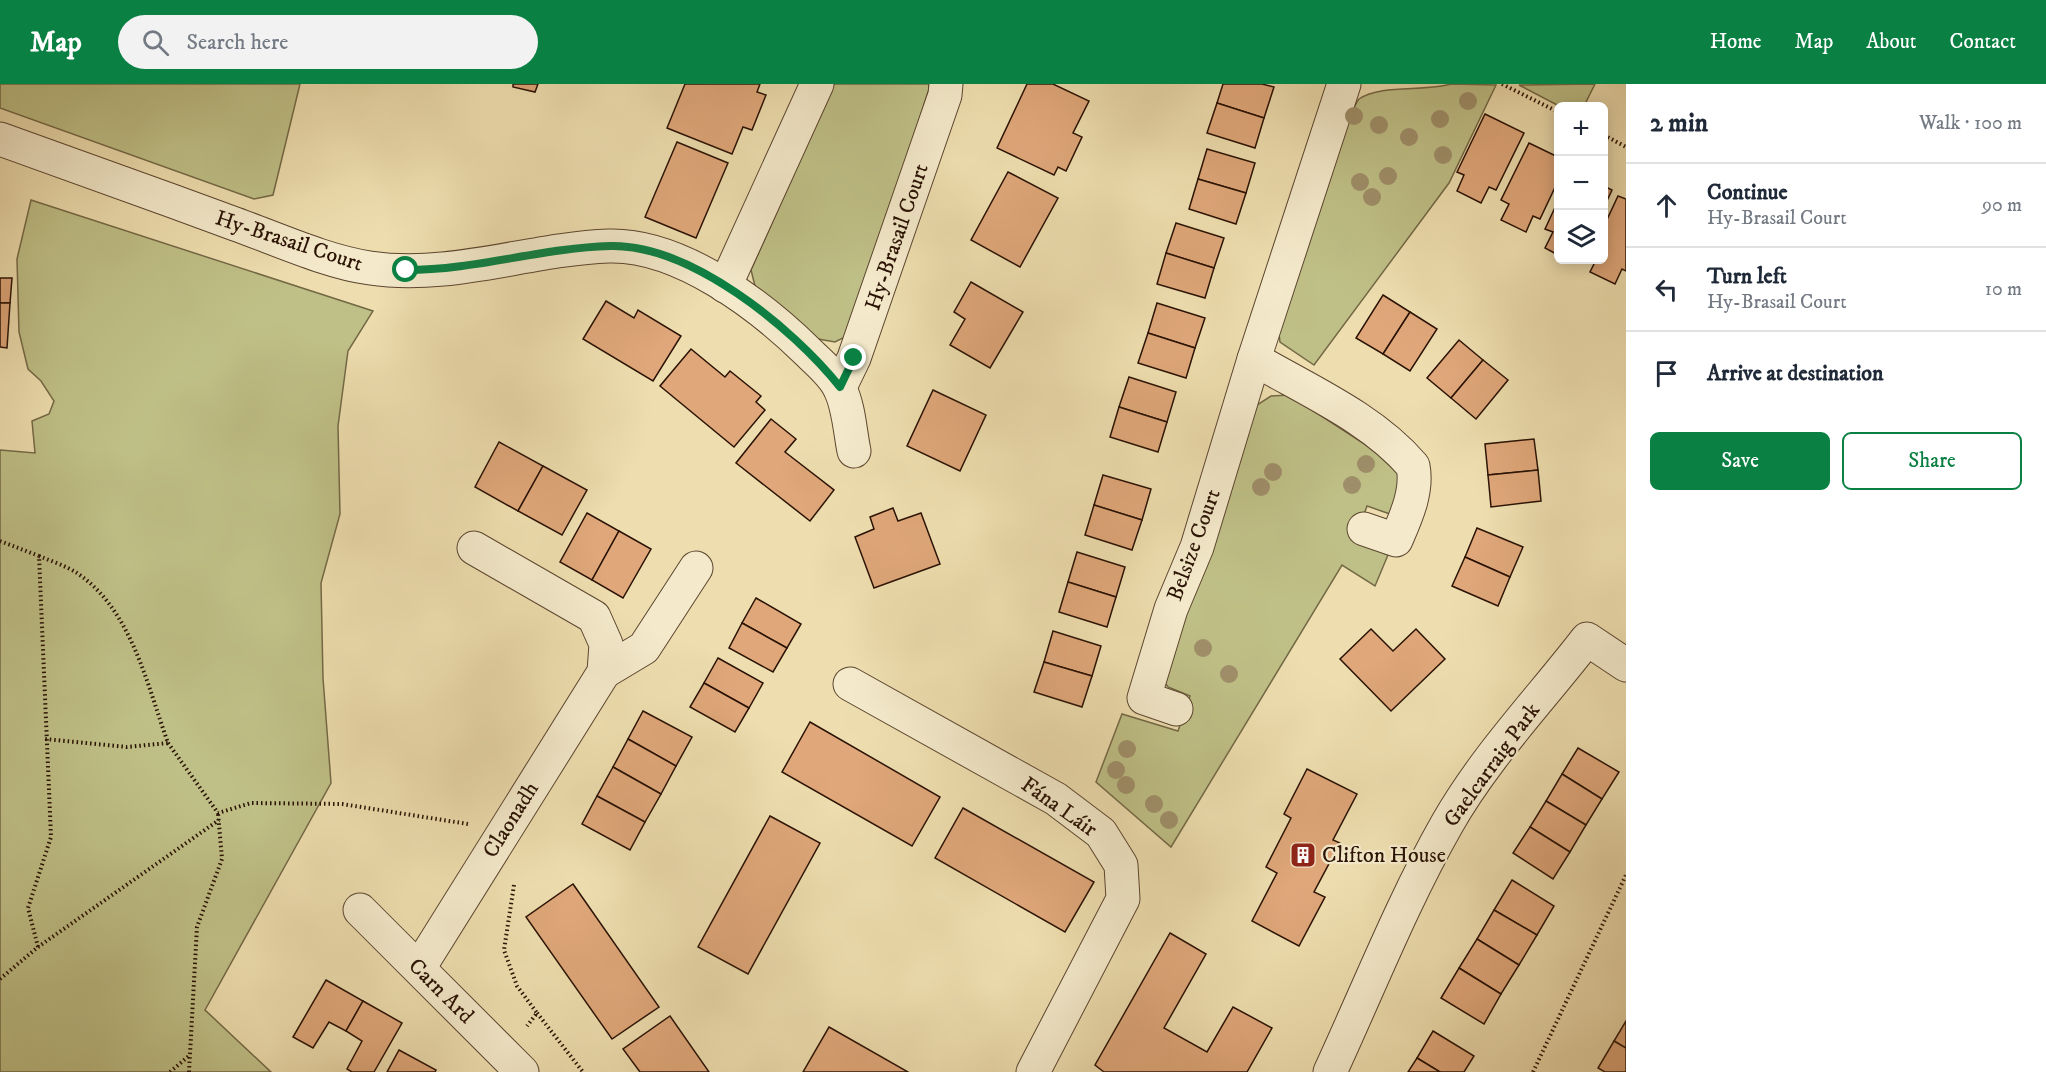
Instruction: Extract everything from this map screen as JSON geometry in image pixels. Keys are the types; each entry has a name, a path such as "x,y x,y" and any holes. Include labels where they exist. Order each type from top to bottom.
{"street":[{"path":"725,286 817,84"},
{"name":"Hy-Brasail Court","path":"0,139 286,243 370,268 429,270 475,266 555,252 626,246 666,256 725,286 795,339 840,387 854,358 899,232 945,95 946,84"},
{"name":"Belsize Court","path":"1176,709 1144,698 1171,609 1197,547 1254,359 1344,84"},
{"path":"1254,359 1325,399 1383,437 1413,466 1414,485 1396,540 1364,529"},
{"path":"840,387 854,451"},
{"name":"Claonadh","path":"474,548 594,616 606,644 604,672"},
{"name":"Claonadh","path":"419,968 604,672 644,648 696,568"},
{"name":"Gaelcarraig Park","path":"1330,1072 1423,869 1447,823 1480,773 1587,639 1626,666"},
{"name":"Fána Láir","path":"850,684 1056,799 1101,833 1121,865 1123,898 1033,1072"},
{"name":"Carn Ard","path":"360,910 513,1062"}],"path":[{"path":"1502,84 1554,110"},
{"path":"1608,137 1626,147"},
{"path":"0,541 77,573 107,603 131,639 168,743 218,813 222,859 197,927 189,1072"},
{"path":"39,556 45,739 51,837 28,908 39,947"},
{"path":"45,739 127,747 168,743"},
{"path":"218,813 251,803 342,804 472,825 512,854 514,888 504,950 517,986 583,1072"},
{"path":"0,979 39,947 219,820"},
{"path":"1533,1072 1626,874"},
{"path":"513,1062 537,1013"},
{"path":"170,1072 190,1055"}],"green space":[{"path":"0,84 300,84 273,195 254,199 0,108"},
{"path":"834,84 929,84 853,326 843,338 835,342 818,339 755,286 751,270"},
{"path":"1451,84 1496,85 1449,183 1314,365 1280,342 1279,334 1347,125 1356,104 1359,99 1379,91"},
{"path":"1595,84 1586,102 1554,103 1519,85"},
{"path":"31,200 373,311 348,351 338,426 340,514 321,583 323,678 331,783 205,1010 271,1072 0,1072 0,450 35,453 32,421 49,414 54,401 41,381 28,369 19,332 17,259"},
{"path":"1289,395 1394,463 1405,484 1390,514 1367,506 1355,540 1388,555 1375,586 1342,565 1171,847 1096,782 1122,714 1178,731 1190,696 1168,687 1165,683 1165,675 1257,405 1271,396"}],"building":[{"path":"513,84 538,84 535,92 513,87"},
{"path":"685,84 760,84 757,92 766,95 752,130 743,127 732,154 667,128"},
{"path":"1027,84 1053,84 1089,101 1073,133 1082,137 1066,171 1058,167 1054,175 997,148"},
{"path":"1223,84 1262,84 1274,87 1264,118 1217,103"},
{"path":"1217,103 1264,118 1255,148 1207,133"},
{"path":"1485,114 1524,133 1496,190 1489,187 1481,203 1457,191 1464,175 1457,172"},
{"path":"677,142 728,163 696,238 645,217"},
{"path":"1529,143 1554,155 1554,189 1540,219 1533,216 1526,232 1501,220 1509,204 1501,200"},
{"path":"1207,149 1255,163 1246,193 1198,179"},
{"path":"1008,172 1058,198 1020,267 971,240"},
{"path":"1198,179 1246,193 1236,224 1189,209"},
{"path":"1618,196 1626,199 1626,271 1622,269 1615,284 1590,272 1594,264 1608,264 1608,217"},
{"path":"1554,210 1554,253 1545,248 1553,232 1545,229"},
{"path":"1176,223 1224,238 1214,268 1166,253"},
{"path":"1166,253 1214,268 1205,298 1157,284"},
{"path":"0,278 12,278 10,303 0,303"},
{"path":"971,282 1023,312 990,368 950,345 965,319 954,312"},
{"path":"1383,295 1410,312 1383,354 1356,338"},
{"path":"606,301 634,318 638,310 681,336 653,381 583,339"},
{"path":"0,303 10,303 7,348 0,347"},
{"path":"1157,303 1205,318 1195,348 1148,333"},
{"path":"1410,312 1437,329 1410,371 1383,354"},
{"path":"1148,333 1195,348 1186,378 1138,363"},
{"path":"1459,340 1483,360 1451,398 1427,378"},
{"path":"691,349 725,377 730,371 761,396 756,402 765,410 734,447 660,386"},
{"path":"1483,360 1508,380 1476,419 1451,398"},
{"path":"1129,377 1176,392 1167,422 1119,407"},
{"path":"933,390 986,415 960,471 907,446"},
{"path":"1119,407 1167,422 1158,452 1110,437"},
{"path":"771,419 796,439 785,452 834,490 810,521 736,463"},
{"path":"1534,439 1538,470 1488,475 1485,444"},
{"path":"499,442 543,466 518,511 475,487"},
{"path":"543,466 587,490 562,535 518,511"},
{"path":"1538,470 1541,501 1491,507 1488,475"},
{"path":"1103,475 1151,489 1142,520 1094,505"},
{"path":"1094,505 1142,520 1132,550 1085,535"},
{"path":"893,508 898,521 921,513 940,564 874,588 855,537 874,529 870,517"},
{"path":"587,513 619,531 592,580 560,562"},
{"path":"1477,528 1523,547 1510,577 1465,557"},
{"path":"619,531 651,549 623,598 592,580"},
{"path":"1077,552 1125,567 1116,597 1068,582"},
{"path":"1465,557 1510,577 1498,606 1452,586"},
{"path":"1068,582 1116,597 1107,627 1059,612"},
{"path":"756,598 801,624 787,648 742,623"},
{"path":"742,623 787,648 773,672 729,648"},
{"path":"1371,629 1393,651 1416,629 1445,659 1391,711 1340,659"},
{"path":"1053,631 1101,646 1092,676 1044,662"},
{"path":"718,658 763,683 749,708 704,683"},
{"path":"1044,662 1092,676 1082,707 1034,692"},
{"path":"704,683 749,708 735,732 690,707"},
{"path":"643,711 692,737 676,766 628,739"},
{"path":"810,722 940,797 912,846 782,772"},
{"path":"628,739 676,766 661,794 613,767"},
{"path":"1578,748 1619,772 1602,799 1562,774"},
{"path":"613,767 661,794 645,822 597,796"},
{"name":"Clifton House","path":"1307,769 1357,794 1333,840 1340,843 1314,892 1325,897 1299,946 1252,921 1277,873 1266,867 1291,818 1284,814"},
{"path":"1562,774 1602,799 1586,825 1546,801"},
{"path":"597,796 645,822 630,850 582,824"},
{"path":"1546,801 1586,825 1570,852 1530,827"},
{"path":"963,808 1094,882 1065,932 935,858"},
{"path":"770,816 820,843 748,974 698,947"},
{"path":"1530,827 1570,852 1553,879 1513,853"},
{"path":"1512,880 1554,906 1537,935 1494,910"},
{"path":"573,884 659,1007 612,1039 526,917"},
{"path":"1494,910 1537,935 1519,965 1477,939"},
{"path":"1170,933 1206,954 1164,1028 1207,1052 1233,1007 1272,1028 1247,1072 1104,1072 1095,1065"},
{"path":"1477,939 1519,965 1501,994 1459,968"},
{"path":"1459,968 1501,994 1484,1024 1441,998"},
{"path":"326,980 363,1001 346,1031 329,1022 313,1048 293,1037"},
{"path":"363,1001 402,1023 374,1072 352,1072 347,1069 362,1041 346,1031"},
{"path":"670,1016 709,1072 640,1072 623,1049"},
{"path":"1626,1021 1626,1048 1614,1041"},
{"path":"829,1027 908,1072 803,1072"},
{"path":"1433,1031 1474,1056 1464,1072 1440,1072 1417,1058"},
{"path":"1614,1041 1626,1048 1626,1072 1605,1072 1598,1068"},
{"path":"399,1050 436,1070 435,1072 387,1072"},
{"path":"1417,1058 1440,1072 1408,1072"}],"place":[{"name":"Clifton House","path":"1303,855"}],"route":[{"path":"406,270 475,266 555,252 626,246 666,256 725,286 768,316 795,339 840,387 854,358"}]}
